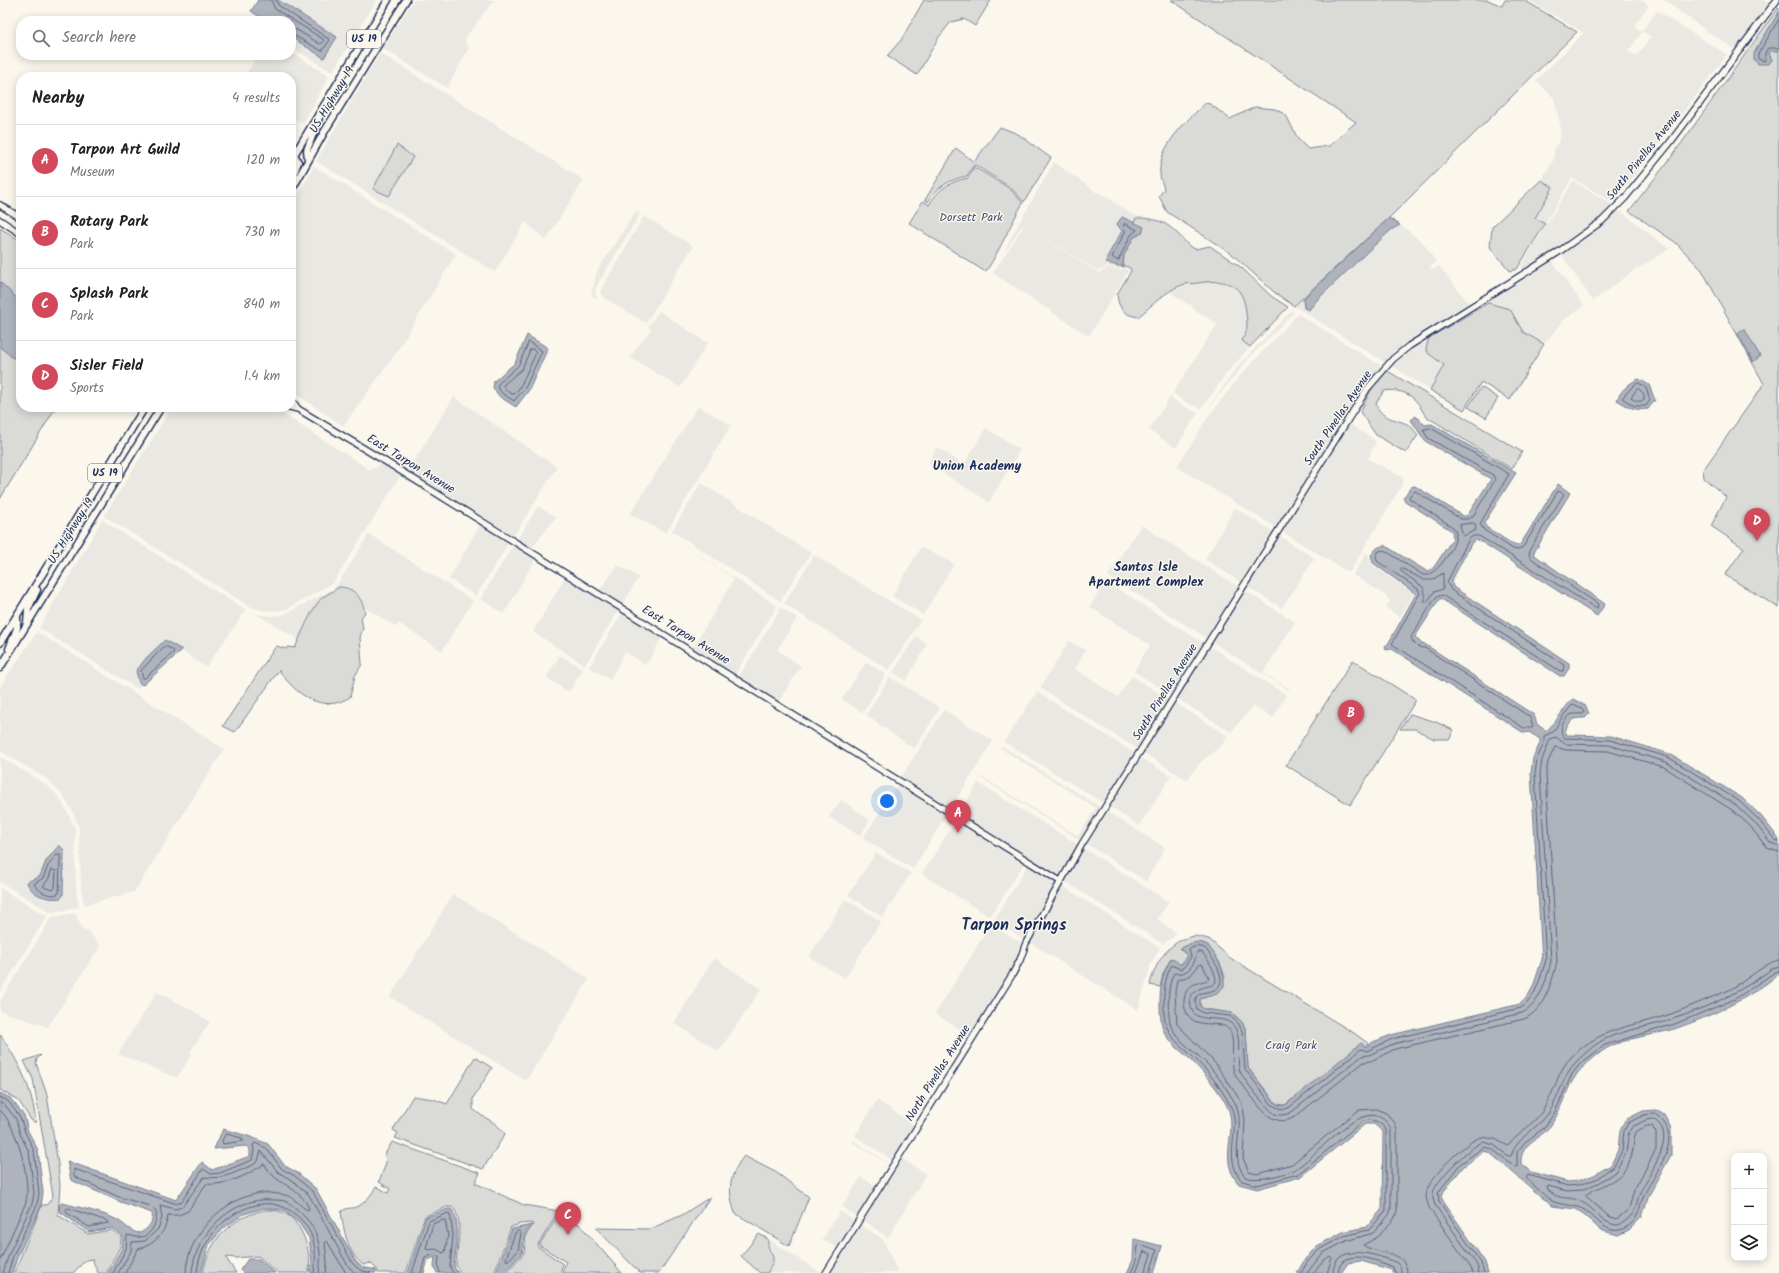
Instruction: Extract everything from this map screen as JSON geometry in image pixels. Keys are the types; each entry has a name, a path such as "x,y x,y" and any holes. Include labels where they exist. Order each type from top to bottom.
{"highway":[{"name":"US Highway 19","path":"296,150 388,0"},
{"name":"US Highway 19","path":"296,182 406,0"},
{"path":"308,160 307,150 314,136 323,106"},
{"name":"US Highway 19","path":"0,643 142,412"},
{"name":"US Highway 19","path":"0,668 158,412"},
{"path":"27,623 28,609 46,568"},
{"path":"6,658 11,640 17,628 16,617"}],"main road":[{"name":"South Pinellas Avenue","path":"1060,881 1370,386 1393,359 1410,346 1584,235 1619,205 1669,144 1777,0"},
{"path":"0,205 16,215"},
{"path":"0,220 16,231"},
{"name":"East Tarpon Avenue","path":"296,406 298,409 384,460 1060,881"},
{"name":"North Pinellas Avenue","path":"826,1273 1012,975 1020,960 1026,943 1060,881"}],"shaded area":[{"path":"278,0 377,0 332,72 296,50 296,40 324,58 296,23 296,16 291,16"},
{"path":"414,0 494,0 466,37 465,42 469,48 447,88 382,48"},
{"path":"1528,0 1640,0 1649,5 1634,26 1642,32 1628,51 1636,57 1651,37 1642,31 1657,11 1727,55 1642,166 1612,202 1572,178 1545,224 1535,218 1553,187 1541,180 1554,159 1554,150 1559,140 1561,129 1554,98 1536,80 1584,33"},
{"path":"1664,0 1764,0 1770,5 1736,50 1705,30"},
{"path":"380,53 584,180 546,240 525,222 495,272 316,161"},
{"path":"296,55 329,76 303,124 296,120 296,72 248,72 254,60 296,60"},
{"path":"1054,162 1096,192 1106,196 1128,212 1138,216 1134,223 1122,217 1122,231 1106,259 1106,263 1123,267 1119,270 1108,266 1098,271 1024,226 1021,227 1004,253 1009,241"},
{"path":"314,166 456,254 394,356 343,426 296,393 296,198"},
{"path":"1573,181 1615,206 1601,219 1524,271 1521,266"},
{"path":"1618,209 1669,249 1636,269 1593,301 1560,253 1599,227"},
{"path":"636,211 640,214 596,287 595,293 598,299 591,295 597,271"},
{"path":"644,216 693,246 646,323 604,298 600,291"},
{"path":"1400,225 1424,244 1436,262 1430,267 1432,270 1439,266 1470,305 1399,351 1386,363 1294,306 1303,299 1303,302 1313,307 1318,299 1365,254 1391,230"},
{"path":"1024,226 1099,273 1109,267 1119,271 1124,268 1129,270 1089,336 993,273"},
{"path":"1551,259 1584,306 1563,321 1544,344 1523,332 1510,309 1488,303 1485,300"},
{"path":"1210,280 1233,285 1242,295 1246,305 1248,331 1241,340 1250,347 1226,374 1201,409 1182,400 1173,393 1217,324 1192,308 1193,306 1190,304 1189,305 1170,292 1183,285"},
{"path":"1473,308 1474,310 1429,338 1429,354 1444,365 1430,390 1390,365 1402,355"},
{"path":"1292,310 1294,312 1249,358 1205,412 1238,366"},
{"path":"659,311 707,343 710,339 680,388 630,357 651,329 648,327"},
{"path":"1298,314 1383,367 1277,528 1177,467 1208,417 1239,377"},
{"path":"454,397 557,467 513,537 409,473 409,469"},
{"path":"1170,397 1179,404 1198,413 1176,448 1149,430"},
{"path":"698,406 731,425 666,533 630,514"},
{"path":"169,412 280,412 370,470 377,467 379,463 400,476 333,583 287,609 272,611 261,610 249,606 104,516"},
{"path":"1348,423 1376,441 1368,459 1404,478 1402,485 1349,573 1281,531"},
{"path":"986,428 1020,450 989,502 928,464 937,447 964,465"},
{"path":"701,483 811,553 780,601 672,531"},
{"path":"538,506 556,517 531,549 517,540"},
{"path":"1235,508 1274,532 1243,584 1205,559"},
{"path":"102,520 246,610 206,667 165,640 139,683 141,684 138,689 39,628"},
{"path":"481,523 510,541 476,596 449,579"},
{"path":"1141,525 1240,588 1208,639 1108,576"},
{"path":"369,534 473,601 442,651 399,623 396,627 364,607 361,599 354,591 345,587 339,587 316,607 299,640 256,614 272,616 283,615 335,588"},
{"path":"1278,535 1319,561 1314,559 1282,608 1246,586"},
{"path":"676,540 777,606 734,676 692,649 734,579"},
{"path":"514,544 536,558 504,614 480,599"},
{"path":"921,547 954,564 923,615 892,596"},
{"path":"1366,553 1370,557 1371,564 1414,594 1400,617 1386,608 1390,601 1385,595 1353,575"},
{"path":"814,555 921,620 889,670 784,604"},
{"path":"618,565 639,577 622,605 599,591"},
{"path":"565,577 619,609 585,665 533,632"},
{"path":"1105,581 1205,644 1173,696 1134,671 1150,645 1090,607"},
{"path":"1244,590 1295,622 1263,673 1290,689 1289,690 1212,642"},
{"path":"781,608 797,618 777,650 801,666 778,703 738,678"},
{"path":"622,613 663,636 646,665 625,652 610,680 589,667"},
{"path":"37,632 224,749 134,892 84,905 81,887 79,828 73,812 62,794 47,779 0,751 0,687"},
{"path":"916,636 927,644 906,681 893,672"},
{"path":"1069,641 1086,650 1075,669 1118,697 1132,676 1170,700 1139,750 1040,688"},
{"path":"1209,646 1286,695 1273,718 1253,706 1231,732 1176,698"},
{"path":"560,655 583,669 569,692 546,678"},
{"path":"866,662 886,674 863,713 842,699"},
{"path":"890,677 940,708 913,751 914,749 866,715"},
{"path":"1037,692 1136,754 1105,804 1004,742"},
{"path":"1174,702 1228,736 1223,744 1200,763 1187,780 1142,752"},
{"path":"944,710 993,741 950,810 900,779"},
{"path":"1002,746 1102,808 1082,841 981,778 982,777 1078,836 1096,808 1000,748"},
{"path":"0,757 44,783 59,797 69,815 75,829 76,888 79,907 50,912 0,882","holes":["57,846 64,850 64,889 44,897 32,890 27,882 40,876 44,864"]},
{"path":"1140,757 1171,776 1139,826 1109,806"},
{"path":"978,783 1079,845 1060,878 958,816"},
{"path":"898,784 947,814 913,869 863,838"},
{"path":"841,800 870,820 860,836 829,817"},
{"path":"1106,811 1165,848 1146,881 1085,843"},
{"path":"956,820 1025,862 990,917 922,874"},
{"path":"1083,848 1169,902 1157,919 1176,933 1174,936 1163,944 1063,880"},
{"path":"876,853 911,873 883,917 848,895"},
{"path":"1028,865 1057,882 1025,940 994,920"},
{"path":"1061,885 1160,948 1151,964 1138,1010 1029,942"},
{"path":"0,888 47,916 0,992"},
{"path":"453,894 589,979 526,1081 390,997"},
{"path":"845,899 881,921 845,978 809,957"},
{"path":"75,913 83,930 85,932 87,929 100,946 48,1027 0,1011 0,1001 52,917"},
{"path":"991,924 1023,944 1015,965 971,1036 935,1014"},
{"path":"714,958 761,989 719,1051 674,1023"},
{"path":"157,992 192,1010 210,1022 190,1052 192,1054 177,1078 118,1054"},
{"path":"877,1100 914,1125 894,1161 855,1136"},
{"path":"853,1140 891,1165 858,1217 842,1207 861,1177 875,1185 889,1164 852,1142"},
{"path":"901,1158 926,1174 888,1238 862,1219"},
{"path":"840,1211 856,1221 825,1270 838,1248 822,1240"},
{"path":"859,1224 883,1239 898,1273 829,1273"},
{"path":"768,1239 821,1273 767,1273 773,1264 773,1253 767,1242"}],"green space":[{"path":"924,0 991,0 975,26 964,19 951,22 939,37 917,75 887,56 901,40"},
{"path":"1171,0 1488,0 1502,6 1505,0 1524,0 1577,32 1389,218 1294,306 1274,292 1232,254 1167,212 1159,196 1164,189 1160,178 1160,164 1163,154 1175,134 1206,103 1210,104 1230,119 1255,107 1275,109 1286,115 1298,139 1308,149 1329,146 1356,122"},
{"path":"1779,7 1779,608 1725,575 1744,548 1711,526 1726,497 1704,478 1703,470 1764,384 1702,270 1675,242 1629,211 1670,159"},
{"path":"1000,127 1018,134 1051,158 1024,202 1010,187 975,165 967,176 944,184 928,202 925,200 956,148 974,162"},
{"path":"397,145 413,157 389,196 373,189"},
{"name":"Dorsett Park","path":"974,167 1009,188 1023,203 992,262 987,270 984,271 909,223 923,201 929,205 936,194 941,190 956,181 968,178"},
{"path":"1541,180 1553,187 1535,218 1545,224 1517,269 1510,271 1490,247 1492,227"},
{"path":"1136,218 1146,218 1166,224 1172,228 1189,246 1195,249 1210,246 1242,268 1271,296 1288,307 1250,347 1241,340 1245,334 1247,320 1241,294 1230,284 1223,282 1216,281 1184,284 1164,295 1138,317 1125,313 1120,307 1117,294 1131,271 1130,268 1125,266 1123,267 1124,255 1134,237 1139,235 1143,227 1134,223"},
{"path":"0,228 16,238 16,412 53,412 0,499"},
{"path":"1488,303 1510,309 1523,332 1544,344 1510,400 1481,382 1464,410 1430,390 1444,365 1429,354 1426,349 1429,338"},
{"path":"1386,370 1522,452 1512,469 1427,417 1419,404 1409,395 1393,390 1384,391 1376,403 1378,408 1384,415 1412,427 1418,435 1406,453 1376,435 1360,412 1372,388"},
{"path":"1481,387 1498,398 1486,418 1468,407"},
{"path":"339,587 353,591 362,602 365,612 361,618 363,628 360,637 362,664 355,676 350,697 340,702 329,704 310,699 292,686 279,670 235,732 223,726 276,646 286,649 288,647 295,648 319,600"},
{"path":"1353,660 1416,700 1350,805 1286,765"},
{"path":"1410,714 1436,722 1453,730 1450,739 1434,739 1415,729 1400,729"},
{"name":"Craig Park","path":"1195,936 1209,939 1230,958 1354,1033 1369,1044 1356,1049 1285,1105 1277,1104 1248,1068 1246,1030 1242,1022 1232,1013 1204,1009 1200,1006 1200,999 1212,995 1225,977 1220,963 1208,945 1201,943 1190,944 1180,949 1188,956 1180,965 1171,958 1163,974 1160,987 1150,985 1152,976 1165,953 1178,942"},
{"path":"0,1034 14,1056 24,1076 32,1098 36,1123 31,1120 19,1101 0,1090"},
{"path":"41,1055 37,1059 36,1063 47,1095 58,1164 60,1186 58,1215 88,1234 112,1230 121,1238 120,1247 106,1273 98,1273 92,1259 86,1260 73,1273 14,1273 42,1205 47,1205 53,1196 33,1079 24,1061"},
{"path":"475,1057 492,1068 473,1098 473,1109 497,1125 505,1134 483,1169 395,1138 398,1133 393,1130 413,1096 433,1099 447,1104"},
{"path":"392,1142 480,1173 475,1183 524,1205 559,1211 537,1246 563,1264 560,1273 506,1273 524,1253 526,1235 533,1225 532,1223 520,1224 511,1227 494,1273 461,1273 456,1266 459,1235 458,1219 456,1212 452,1207 447,1207 425,1216 406,1273 378,1273 377,1269 370,1263 363,1265 353,1254 347,1241 341,1212 345,1209 362,1204 376,1186 388,1193 390,1189 379,1182 386,1163 385,1154"},
{"path":"744,1156 777,1173 809,1197 789,1246 735,1213 732,1205 730,1190 732,1176"},
{"path":"710,1197 659,1273 640,1273 596,1228 650,1229 682,1215"},
{"path":"263,1210 275,1210 282,1212 295,1222 304,1237 307,1246 310,1263 309,1271 306,1273 278,1273 258,1256 235,1258 227,1257 226,1258 236,1273 203,1273 211,1250 216,1240 223,1232 240,1219"},
{"path":"561,1212 581,1226 622,1273 562,1273 566,1262 539,1245"},
{"path":"759,1234 768,1239 769,1248 773,1258 773,1262 767,1273 760,1273 741,1256"}],"water":[{"path":"258,0 278,0 337,37 324,58 296,40 296,16 258,16 251,11"},
{"path":"1779,12 1779,51 1771,51 1769,53 1772,60 1769,64 1758,64 1754,60 1754,53"},
{"path":"1122,217 1144,227 1142,233 1134,237 1124,255 1123,267 1106,263 1107,257 1122,231 1117,224"},
{"path":"1389,218 1400,225 1391,230 1365,254 1318,299 1309,310 1304,308 1303,299"},
{"path":"0,282 16,297 16,358 13,358 0,347"},
{"path":"1741,330 1745,330 1760,356 1753,362 1738,334"},
{"path":"527,335 548,348 529,390 516,407 500,397 493,388 494,381 515,363"},
{"path":"1639,379 1649,385 1655,400 1648,409 1632,408 1617,400 1620,393 1626,387"},
{"path":"1416,416 1425,425 1432,424 1516,473 1484,523 1486,527 1514,545 1520,545 1558,484 1570,493 1533,554 1605,604 1597,616 1480,541 1476,540 1472,542 1452,580 1453,587 1569,663 1569,668 1564,676 1560,676 1440,598 1415,637 1422,644 1423,643 1534,715 1537,724 1546,731 1573,699 1586,706 1589,714 1585,718 1577,718 1572,720 1565,731 1567,735 1611,736 1670,754 1742,798 1761,816 1779,839 1779,974 1743,999 1702,1019 1674,1029 1631,1039 1604,1050 1578,1073 1569,1087 1559,1111 1551,1125 1527,1146 1524,1151 1521,1164 1531,1172 1568,1182 1578,1181 1594,1175 1611,1165 1618,1150 1620,1130 1625,1120 1643,1111 1656,1110 1664,1115 1671,1128 1671,1155 1648,1197 1642,1217 1629,1230 1618,1235 1600,1230 1585,1215 1576,1209 1552,1206 1490,1153 1484,1151 1463,1167 1441,1195 1443,1201 1485,1262 1488,1273 1392,1273 1392,1270 1361,1261 1348,1263 1341,1273 1297,1273 1305,1259 1317,1246 1343,1232 1367,1227 1382,1209 1383,1132 1374,1124 1365,1124 1300,1177 1257,1189 1239,1184 1229,1165 1228,1156 1231,1127 1228,1108 1221,1095 1211,1082 1191,1060 1171,1042 1163,1029 1160,1011 1161,990 1164,974 1172,958 1181,965 1188,956 1180,949 1196,942 1204,944 1212,951 1218,960 1222,971 1224,986 1217,994 1200,999 1200,1006 1204,1009 1232,1013 1242,1022 1246,1030 1248,1068 1275,1103 1282,1106 1287,1104 1361,1043 1366,1047 1373,1042 1391,1035 1520,1004 1525,1000 1532,989 1542,960 1531,773 1533,758 1540,743 1540,739 1529,732 1524,733 1392,649 1386,650 1385,646 1388,644 1416,594 1373,563 1371,555 1377,548 1384,545 1428,572 1434,567 1453,538 1452,531 1405,501 1403,498 1411,487 1415,486 1463,516 1467,516 1491,479 1425,441 1411,420"},
{"path":"165,640 182,650 143,685 139,683 136,671 147,657"},
{"path":"59,845 64,850 63,895 61,898 46,898 32,891 27,882 40,876 46,861"},
{"path":"0,1093 10,1098 24,1115 28,1131 38,1150 43,1193 41,1206 17,1258 12,1273 0,1273"},
{"path":"223,1129 248,1136 268,1144 285,1166 298,1173 316,1189 356,1262 362,1267 376,1270 376,1273 310,1273 312,1262 309,1238 299,1223 283,1210 263,1208 244,1214 223,1228 209,1245 201,1273 108,1273 122,1248 123,1237 112,1228 89,1232 60,1212 59,1205 62,1203 107,1215 119,1221 131,1230 140,1233 150,1225 152,1213 118,1201 71,1180 67,1161 176,1200 202,1162 212,1170 250,1156 250,1149 246,1146 214,1149"},
{"path":"451,1209 456,1221 457,1237 454,1267 458,1273 437,1273 434,1267 435,1257 428,1260 424,1273 408,1273 426,1217"},
{"path":"532,1225 525,1234 522,1253 504,1273 496,1273 512,1229"},
{"path":"1134,1239 1162,1246 1154,1273 1127,1273 1133,1260"},
{"path":"248,1259 259,1259 275,1273 243,1273 240,1270"}],"place":[{"name":"Sisler Field","path":"1757,541"},
{"name":"Rotary Park","path":"1351,733"},
{"name":"Tarpon Art Guild","path":"958,833"},
{"name":"Splash Park","path":"568,1235"}],"district":[{"name":"Union Academy","path":"977,466"},
{"name":"Santos Isle Apartment Complex","path":"1146,574"},
{"name":"Tarpon Springs","path":"1014,925"}]}
